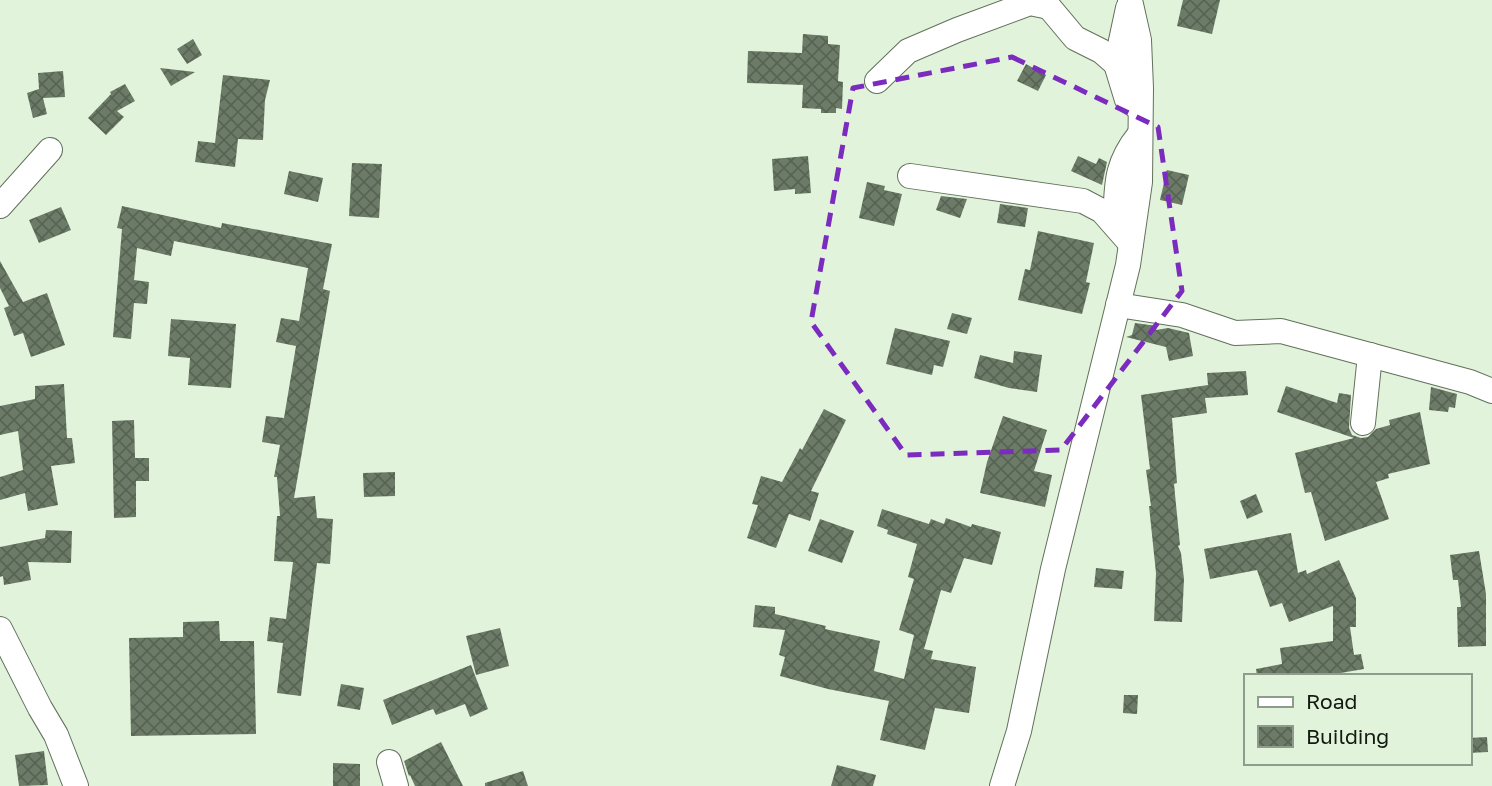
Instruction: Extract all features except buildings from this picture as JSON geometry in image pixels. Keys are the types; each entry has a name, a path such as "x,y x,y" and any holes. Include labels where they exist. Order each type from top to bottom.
{"street":[{"path":"1130,0 1116,64 1127,100 1139,108"},
{"path":"1002,786 1019,731 1053,569 1131,244 1140,182 1141,88 1139,40 1130,0"},
{"path":"877,80 908,51 1030,3 1049,7 1075,38 1101,51 1116,64"},
{"path":"1115,225 1119,168 1128,148 1139,135"},
{"path":"0,206 50,149"},
{"path":"910,176 1083,201 1102,211 1131,244"},
{"path":"1118,305 1182,315 1235,333 1281,331 1470,382 1492,391"},
{"path":"1363,423 1370,355"},
{"path":"0,629 57,736 76,786"}],"highlighted area":[{"path":"1012,57 1158,127 1182,291 1061,450 906,455 811,322 853,88"}]}
